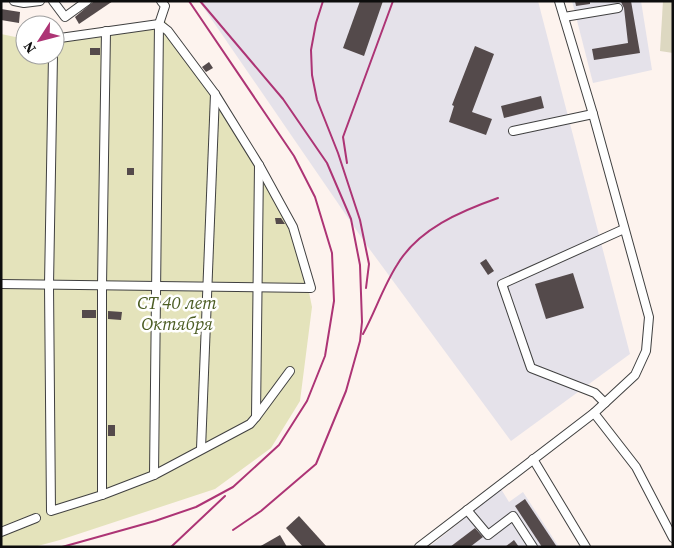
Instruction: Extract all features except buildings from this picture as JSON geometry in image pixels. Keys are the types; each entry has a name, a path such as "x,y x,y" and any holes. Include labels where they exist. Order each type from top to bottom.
{"street":[{"path":"14,1 24,3 40,1"},
{"path":"53,1 65,17 87,1"},
{"path":"154,475 159,24 165,6 162,1"},
{"path":"419,547 594,413 635,375 646,351 649,316 593,114 559,1"},
{"path":"564,17 618,8"},
{"path":"1,284 311,288 293,227 259,164 215,94 168,31 159,24 65,37"},
{"path":"102,495 102,285 106,31"},
{"path":"52,65 49,285 51,511 102,495 154,475 193,456 201,449 250,424 290,371"},
{"path":"201,449 215,94"},
{"path":"513,131 593,114"},
{"path":"256,417 259,164"},
{"path":"605,403 595,393 531,368 502,284 624,229"},
{"path":"594,413 636,467 673,538"},
{"path":"533,460 586,547"},
{"path":"467,510 488,534 513,516 533,547"},
{"path":"1,532 36,518"}],"shaded area":[{"path":"199,1 538,1 630,354 511,441 368,247"},
{"path":"572,1 641,1 652,70 593,83"},
{"path":"663,1 673,1 673,53 660,51"},
{"path":"501,489 509,502 523,492 559,547 429,547"}],"green space":[{"name":"СТ 40 лет Октября","path":"164,19 260,161 296,228 312,307 300,401 271,448 215,489 60,540 34,547 1,547 1,34 15,37 15,65 65,65 65,37"}],"railway":[{"path":"62,547 155,521 196,507 233,487 279,445 307,401 325,356 334,301 332,253 315,197 294,156 189,1"},
{"path":"200,1 283,99 327,163 351,219 360,265 362,322 360,341 346,391 316,464 261,511 233,530"},
{"path":"323,1 316,23 311,50 312,75 317,100 338,153 360,220 369,264 366,288"},
{"path":"347,163 343,137 393,1"},
{"path":"363,334 392,273 416,241 428,231 455,215 498,198"},
{"path":"171,547 225,496"}]}
